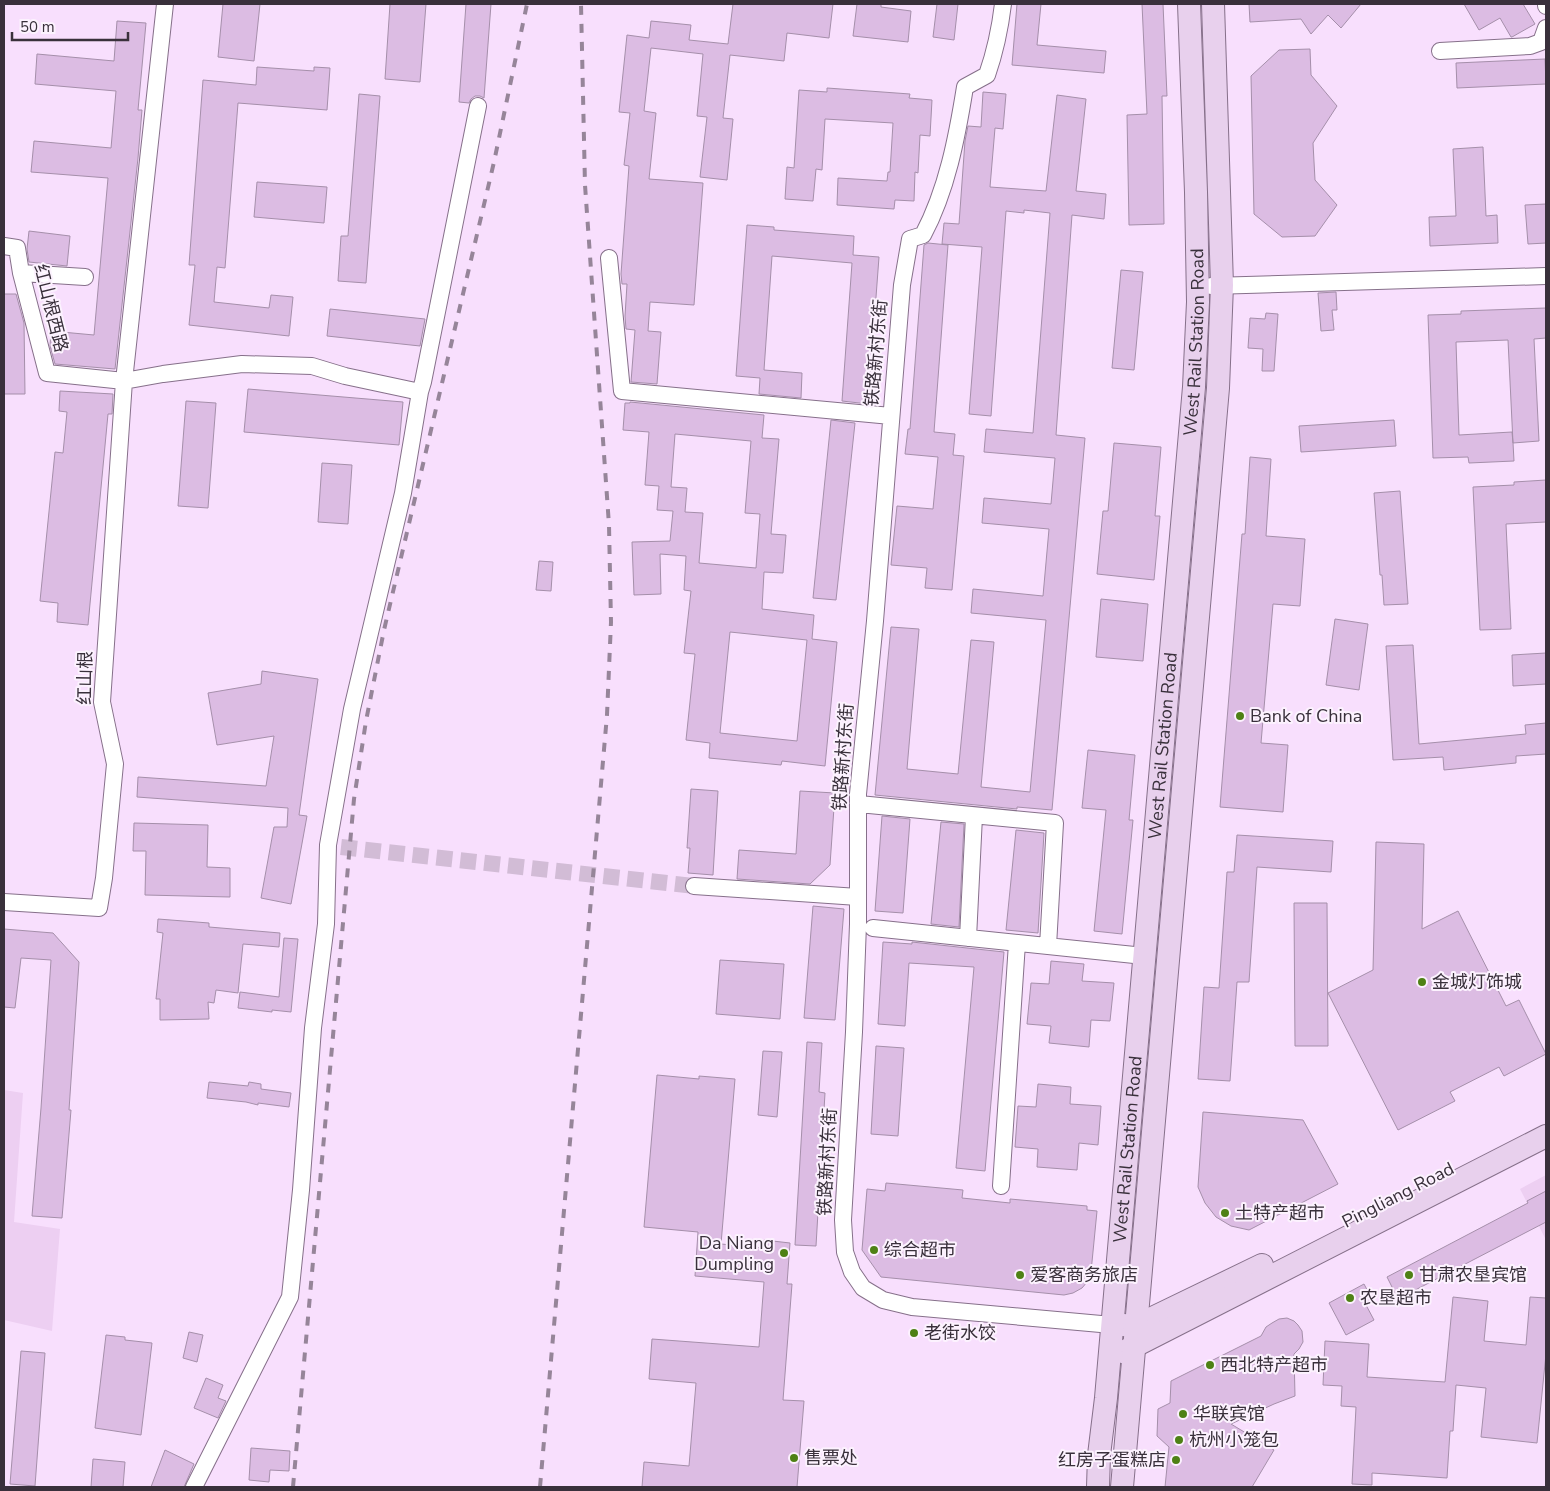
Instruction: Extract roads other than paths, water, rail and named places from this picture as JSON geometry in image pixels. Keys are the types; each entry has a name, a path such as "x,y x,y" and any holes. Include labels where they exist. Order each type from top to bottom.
{"main road":[{"name":"West Rail Station Road","path":"1098,1487 1099,1455 1194,387 1198,286 1190,4"},
{"name":"West Rail Station Road","path":"1122,1487 1218,388 1222,285 1213,4"},
{"name":"Pingliang Road","path":"1134,1337 1247,1272 1546,1119"},
{"name":"Pingliang Road","path":"1134,1337 1546,1136"},
{"name":"Pingliang Road","path":"1112,1325 1134,1337"},
{"path":"1108,1358 1134,1337"}],"street":[{"path":"165,4 124,381 242,364 312,366 346,376 420,392"},
{"name":"铁路新村东街","path":"1002,4 996,51 987,75 965,87 946,177 934,215 924,235 910,239 902,285 875,622 858,794 858,897 852,1079 843,1220 845,1252 852,1272 863,1288 883,1300 912,1307 1112,1325"},
{"path":"1440,51 1530,46 1541,42 1546,28"},
{"path":"194,1487 290,1297 301,1190 313,1028 352,709 403,493 420,392 478,106"},
{"name":"红山根西路","path":"4,246 16,248 47,373 124,381"},
{"path":"609,258 622,391 892,416"},
{"path":"21,273 85,277"},
{"path":"1198,286 1546,276"},
{"name":"红山根","path":"4,902 98,908 104,878 115,764 102,702 124,381"},
{"path":"859,804 1056,823 1048,946"},
{"path":"968,938 974,816"},
{"path":"694,886 858,897"},
{"path":"873,928 1144,956"},
{"path":"1001,1186 1017,943"}],"tunnel":[{"path":"341,847 694,886"}],"railway":[{"path":"293,1487 354,799 366,721 384,630 494,162 527,4"},
{"path":"540,1487 607,715 611,622 609,525 585,185 581,4"}],"place":[{"name":"Bank of China","path":"1240,716"},
{"name":"金城灯饰城","path":"1422,982"},
{"name":"土特产超市","path":"1225,1213"},
{"name":"综合超市","path":"874,1250"},
{"name":"Da Niang Dumpling","path":"784,1253"},
{"name":"爱客商务旅店","path":"1020,1275"},
{"name":"甘肃农垦宾馆","path":"1409,1275"},
{"name":"农垦超市","path":"1350,1298"},
{"name":"老街水饺","path":"914,1333"},
{"name":"西北特产超市","path":"1210,1365"},
{"name":"华联宾馆","path":"1183,1414"},
{"name":"杭州小笼包","path":"1179,1440"},
{"name":"售票处","path":"794,1458"},
{"name":"红房子蛋糕店","path":"1176,1460"}]}
